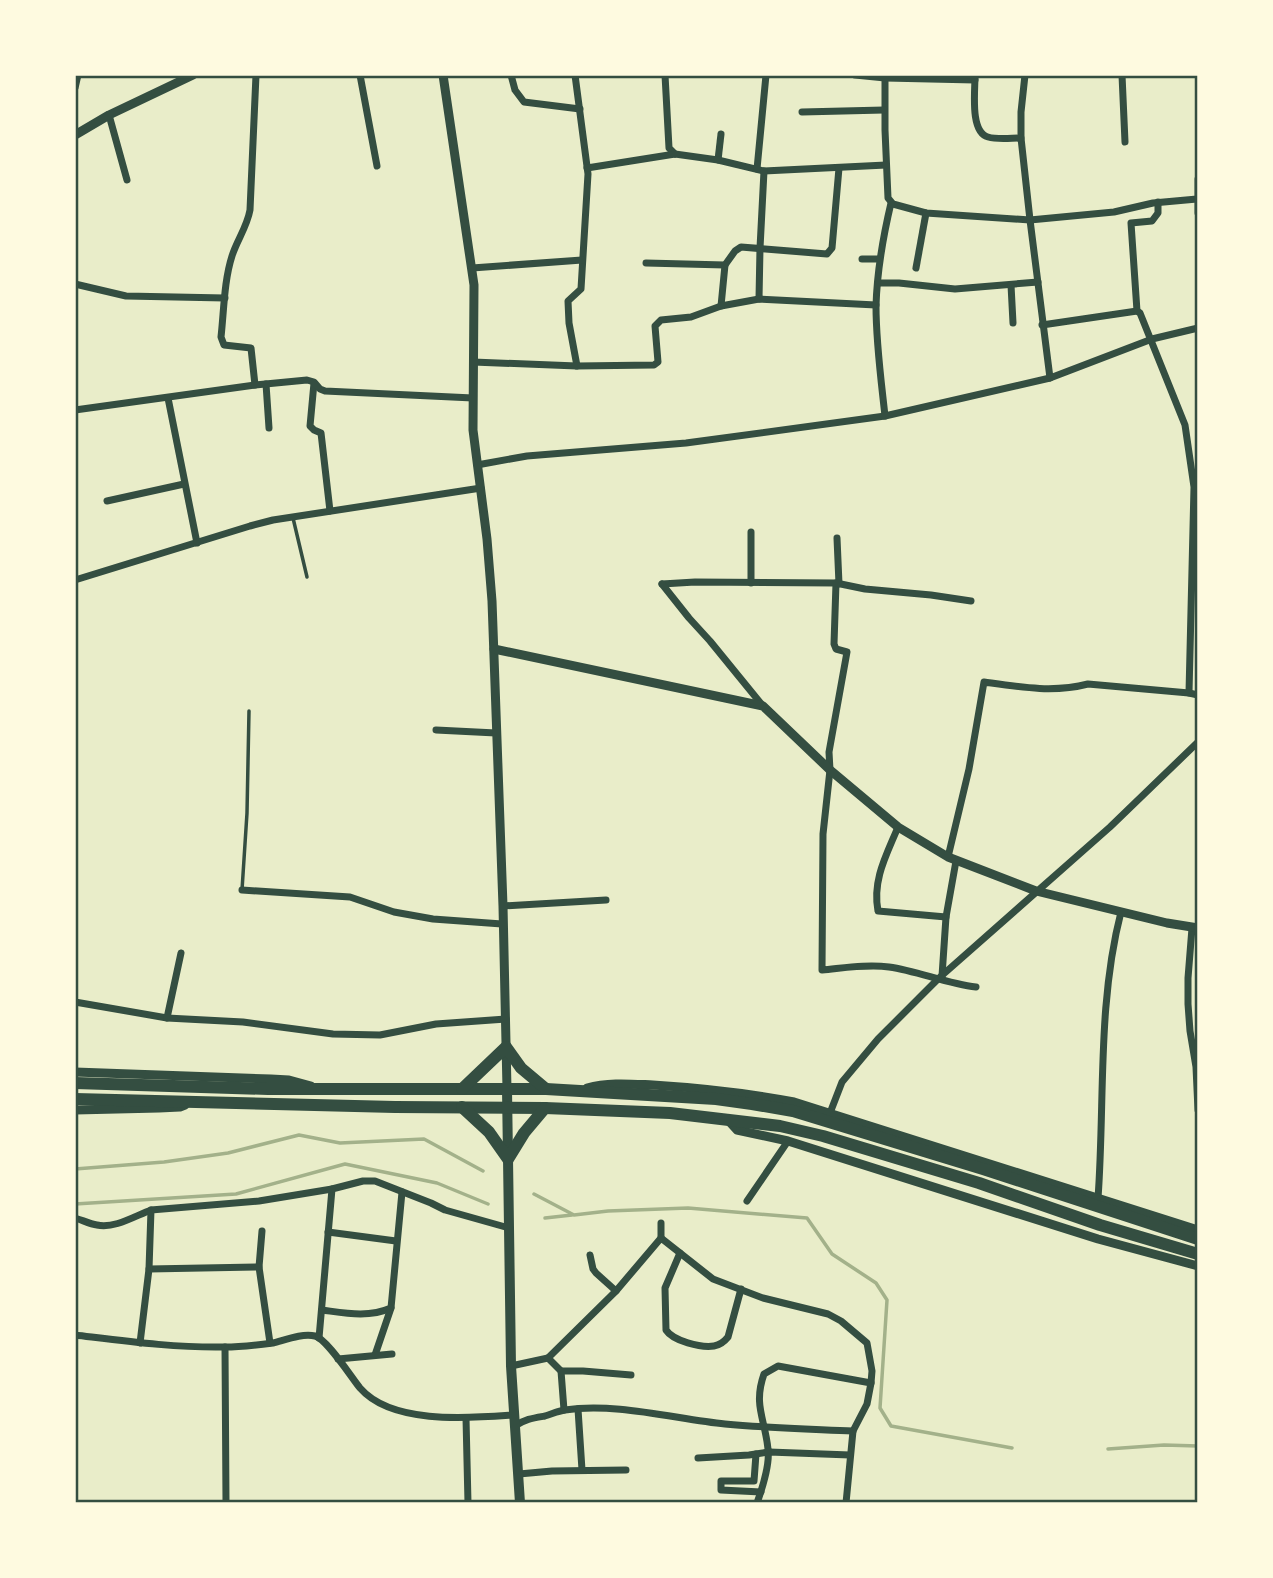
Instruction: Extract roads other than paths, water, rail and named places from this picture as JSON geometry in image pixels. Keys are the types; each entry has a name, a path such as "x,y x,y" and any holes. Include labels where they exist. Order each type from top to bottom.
{"highway":[{"path":"462,1089 506,1047 521,1068 546,1089"},
{"path":"75,1083 213,1087 546,1089 716,1099 793,1111 1190,1231 1198,1239"},
{"path":"212,1103 213,1087"},
{"path":"75,1099 545,1108 670,1113 780,1126 823,1136 979,1183 1198,1254"},
{"path":"462,1107 489,1132 508,1159 524,1133 545,1108"},
{"path":"979,1183 983,1169"}],"main road":[{"path":"507,1089 511,1366 520,1503"}],"street":[{"path":"75,88 78,75"},
{"path":"75,135 109,115 193,75"},
{"path":"255,385 251,348 224,345 221,341 226,282 232,257 250,210 256,75"},
{"path":"360,75 377,166"},
{"path":"443,75 474,285 473,430 492,601 507,1089"},
{"path":"511,75 514,90 524,102 580,109"},
{"path":"575,75 587,168 581,289 568,301 577,366"},
{"path":"664,75 669,148 675,153"},
{"path":"759,299 760,170 766,75"},
{"path":"855,75 975,77 976,122 980,133 992,138 1021,138"},
{"path":"1025,75 1021,138 1050,378"},
{"path":"1122,75 1125,142"},
{"path":"885,77 886,165 888,198 891,203 879,259 876,305 885,416"},
{"path":"802,112 884,110"},
{"path":"109,115 127,180"},
{"path":"718,160 721,135"},
{"path":"587,168 675,153 760,170 886,165"},
{"path":"721,306 725,265 739,248 829,253 832,248 839,168"},
{"path":"1198,179 1198,213"},
{"path":"891,203 926,212 1030,220 1114,212 1158,202 1197,199"},
{"path":"941,977 952,859 984,682 1054,689 1088,684 1194,694 1193,475 1185,425 1152,339 1137,311 1131,223 1152,221 1158,213 1158,202"},
{"path":"916,268 926,212"},
{"path":"862,259 879,259"},
{"path":"472,268 582,260"},
{"path":"646,263 725,265"},
{"path":"878,283 955,289 1038,282"},
{"path":"75,284 126,296 225,298"},
{"path":"1011,285 1013,323"},
{"path":"473,362 577,366 654,365 658,362 655,330 657,322 661,320 691,317 721,306 759,299 876,305"},
{"path":"1042,325 1137,311"},
{"path":"477,465 527,456 686,443 885,416 1050,378 1152,339 1198,328"},
{"path":"75,410 255,385 311,381 325,391 473,398"},
{"path":"311,381 310,426 321,433 330,511"},
{"path":"266,384 269,428"},
{"path":"168,398 197,543"},
{"path":"107,501 184,484"},
{"path":"75,580 250,526 293,516 481,488"},
{"path":"751,532 751,583"},
{"path":"837,538 834,645 836,649 847,652 828,752 830,771 823,834 822,970 877,966 941,977 962,986 976,987"},
{"path":"971,601 865,589 837,583 662,584 763,706 830,771 898,827 952,859 1036,891 1195,928 1188,978 1188,1004 1198,1110"},
{"path":"494,649 763,706"},
{"path":"436,730 496,733"},
{"path":"830,1113 842,1082 862,1056 941,977 1110,827 1198,742"},
{"path":"898,827 876,884 878,911 946,917"},
{"path":"242,890 350,897 394,912 433,919 502,924"},
{"path":"503,906 606,900"},
{"path":"1098,1198 1110,961 1121,912"},
{"path":"167,1018 181,953"},
{"path":"75,1002 167,1018 243,1022 333,1034 380,1035 436,1024 506,1019"},
{"path":"75,1072 289,1080 318,1088"},
{"path":"579,1090 610,1083 683,1087 794,1102 1098,1198 1190,1231"},
{"path":"75,1110 180,1107 192,1102"},
{"path":"727,1119 737,1130 788,1141 1098,1238 1198,1266"},
{"path":"747,1200 788,1141"},
{"path":"75,1218 105,1226 151,1210 259,1201 375,1181 445,1210 509,1228"},
{"path":"319,1338 332,1189"},
{"path":"375,1355 391,1308 402,1192"},
{"path":"140,1343 149,1269 151,1210"},
{"path":"511,1366 548,1358 616,1291 661,1238 661,1223"},
{"path":"262,1231 259,1267 270,1343"},
{"path":"328,1232 396,1241"},
{"path":"661,1238 713,1279 763,1298 828,1314 841,1321 867,1343 872,1371 871,1383 867,1404 853,1431 846,1503"},
{"path":"680,1254 665,1288 666,1330 673,1338 711,1346 723,1343 728,1337 741,1289"},
{"path":"590,1255 593,1269 616,1291"},
{"path":"149,1269 259,1267"},
{"path":"322,1310 355,1315 391,1308"},
{"path":"75,1335 172,1346 225,1347 306,1336 319,1338 362,1390 389,1407 409,1413 514,1421 564,1410 632,1411 763,1427 853,1431"},
{"path":"225,1347 226,1503"},
{"path":"338,1359 392,1354"},
{"path":"548,1358 561,1371 564,1410"},
{"path":"758,1503 769,1452 758,1403 764,1374 778,1366 871,1383"},
{"path":"561,1371 631,1375"},
{"path":"578,1409 582,1470"},
{"path":"466,1418 468,1503"},
{"path":"698,1458 769,1452 850,1455"},
{"path":"756,1454 754,1481 721,1481 720,1485 721,1490 761,1492"},
{"path":"519,1474 626,1470"}],"lane":[{"path":"293,516 307,577"},
{"path":"242,890 250,711"}],"waterway":[{"path":"75,1169 164,1162 228,1153 299,1135 340,1143 424,1139 483,1171"},
{"path":"75,1204 236,1194 345,1164 437,1183 488,1204"},
{"path":"534,1194 574,1215 688,1208 807,1218 832,1254 876,1283 887,1300 880,1408 891,1426 1012,1448"},
{"path":"545,1218 572,1215"},
{"path":"1108,1449 1164,1445 1198,1446"}]}
